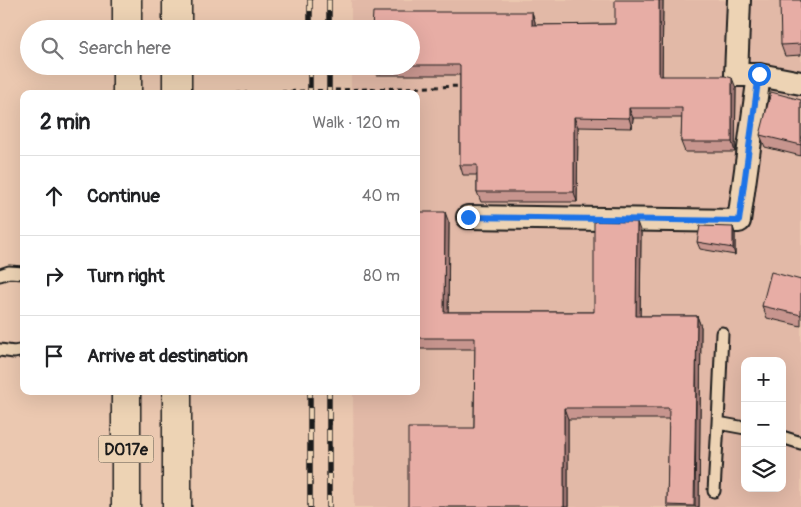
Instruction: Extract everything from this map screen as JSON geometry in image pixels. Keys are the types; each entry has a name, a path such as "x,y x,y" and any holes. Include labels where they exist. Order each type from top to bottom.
{"main road":[{"path":"127,0 127,20"},
{"path":"177,0 177,20"},
{"path":"127,75 127,90"},
{"path":"177,75 177,90"},
{"name":"D017e","path":"126,395 126,507"},
{"name":"D017e","path":"177,395 177,507"}],"street":[{"path":"738,0 736,76 759,74 801,83"},
{"path":"468,217 739,221 759,74"}],"lane":[{"path":"0,274 20,273"},
{"path":"714,491 722,333"},
{"path":"0,350 20,351"},
{"path":"718,424 741,427"},
{"path":"786,438 801,443"}],"path":[{"path":"338,90 467,86"}],"shaded area":[{"path":"351,0 801,0 801,507 354,507 353,395 420,395 420,90 351,90 351,75 420,75 420,20 351,20"}],"building":[{"path":"615,0 659,0 659,76 725,76 732,78 732,142 681,142 682,108 629,108 629,118 574,117 574,192 477,192 477,165 460,165 460,65 420,65 420,20 373,20 373,12 532,12 532,25 615,24"},
{"path":"780,0 801,0 801,44 781,45"},
{"path":"771,92 801,100 801,145 760,135"},
{"path":"420,212 445,212 444,312 594,312 594,221 637,222 636,316 697,316 694,506 667,505 669,408 564,408 564,507 408,507 408,428 474,428 475,338 420,338"},
{"path":"700,226 733,227 733,248 697,242"},
{"path":"771,272 801,280 801,315 762,306"}],"railway":[{"path":"310,0 310,20"},
{"path":"329,0 329,20"},
{"path":"310,75 310,90"},
{"path":"329,75 329,90"},
{"path":"310,395 310,507"},
{"path":"329,395 329,507"}],"route":[{"path":"468,217 739,221 759,74"}]}
